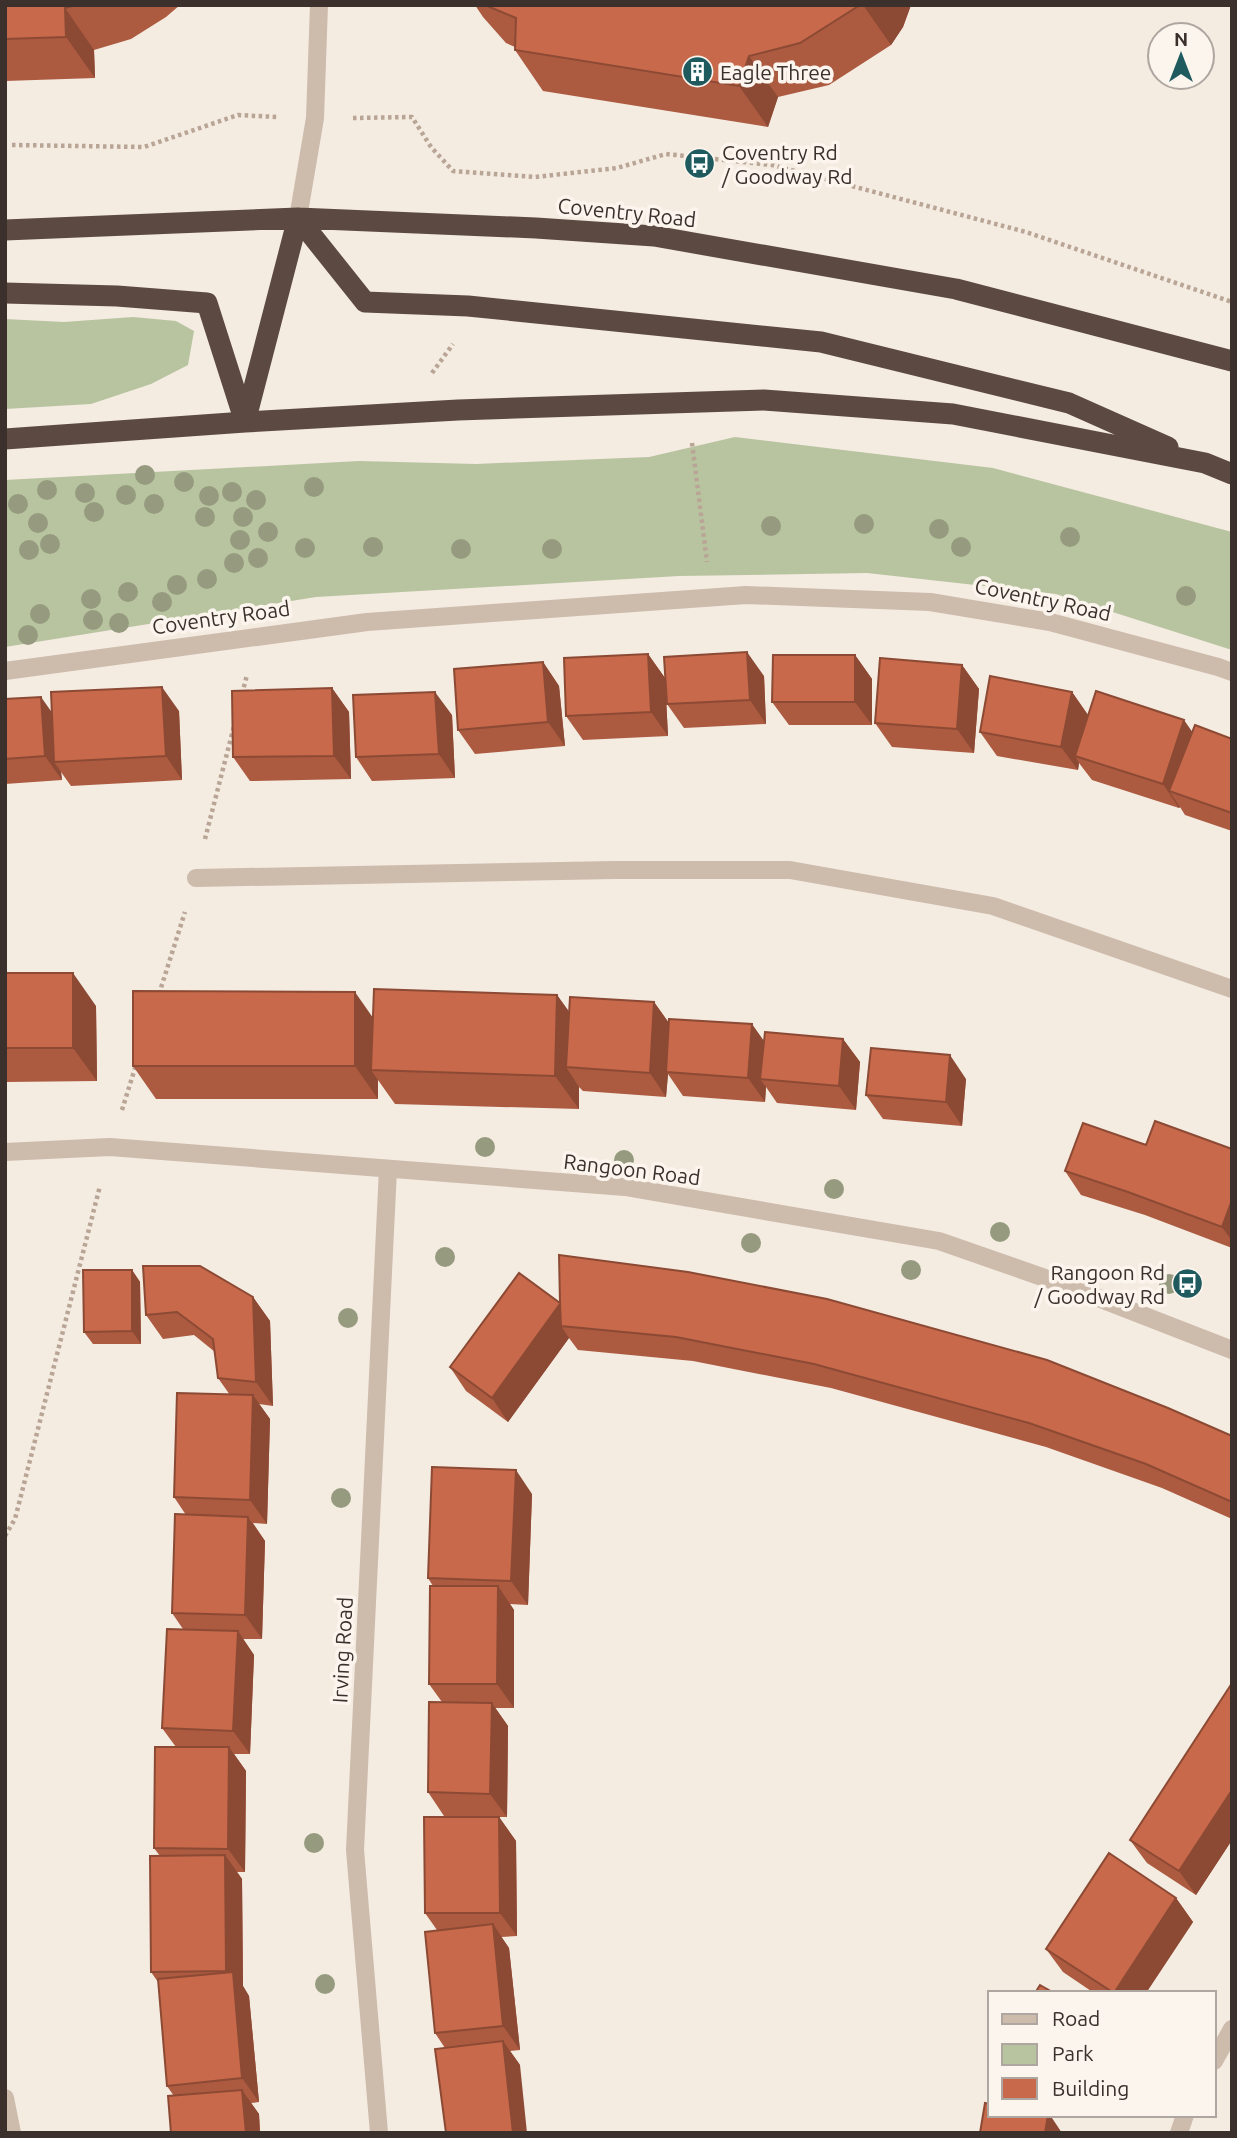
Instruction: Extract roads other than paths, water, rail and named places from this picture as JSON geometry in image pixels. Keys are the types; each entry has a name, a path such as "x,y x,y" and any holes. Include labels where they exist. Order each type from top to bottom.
{"highway":[{"name":"Coventry Road","path":"5,230 299,218 654,236 956,289 1232,361"},
{"path":"244,422 299,218"},
{"path":"299,218 365,302 468,306 821,342 1069,403 1232,474"},
{"path":"5,293 117,296 206,303 244,422"},
{"path":"5,439 458,410 764,400 953,414 1205,463"}],"street":[{"path":"299,218 315,118 320,5"},
{"name":"Coventry Road","path":"5,671 367,622 746,595 930,602 1050,622 1232,672"},
{"path":"195,878 614,870 790,870 993,906 1232,989"},
{"name":"Rangoon Road","path":"5,1152 110,1147 625,1187 939,1241 1065,1285 1232,1350"},
{"name":"Irving Road","path":"379,2133 355,1850 388,1169"},
{"path":"1216,2057 1232,2029"},
{"path":"5,2098 12,2133"}],"place":[{"name":"Eagle Three","path":"697,72"},
{"name":"Coventry Rd / Goodway Rd","path":"699,164"},
{"name":"Rangoon Rd / Goodway Rd","path":"1188,1284"}]}
